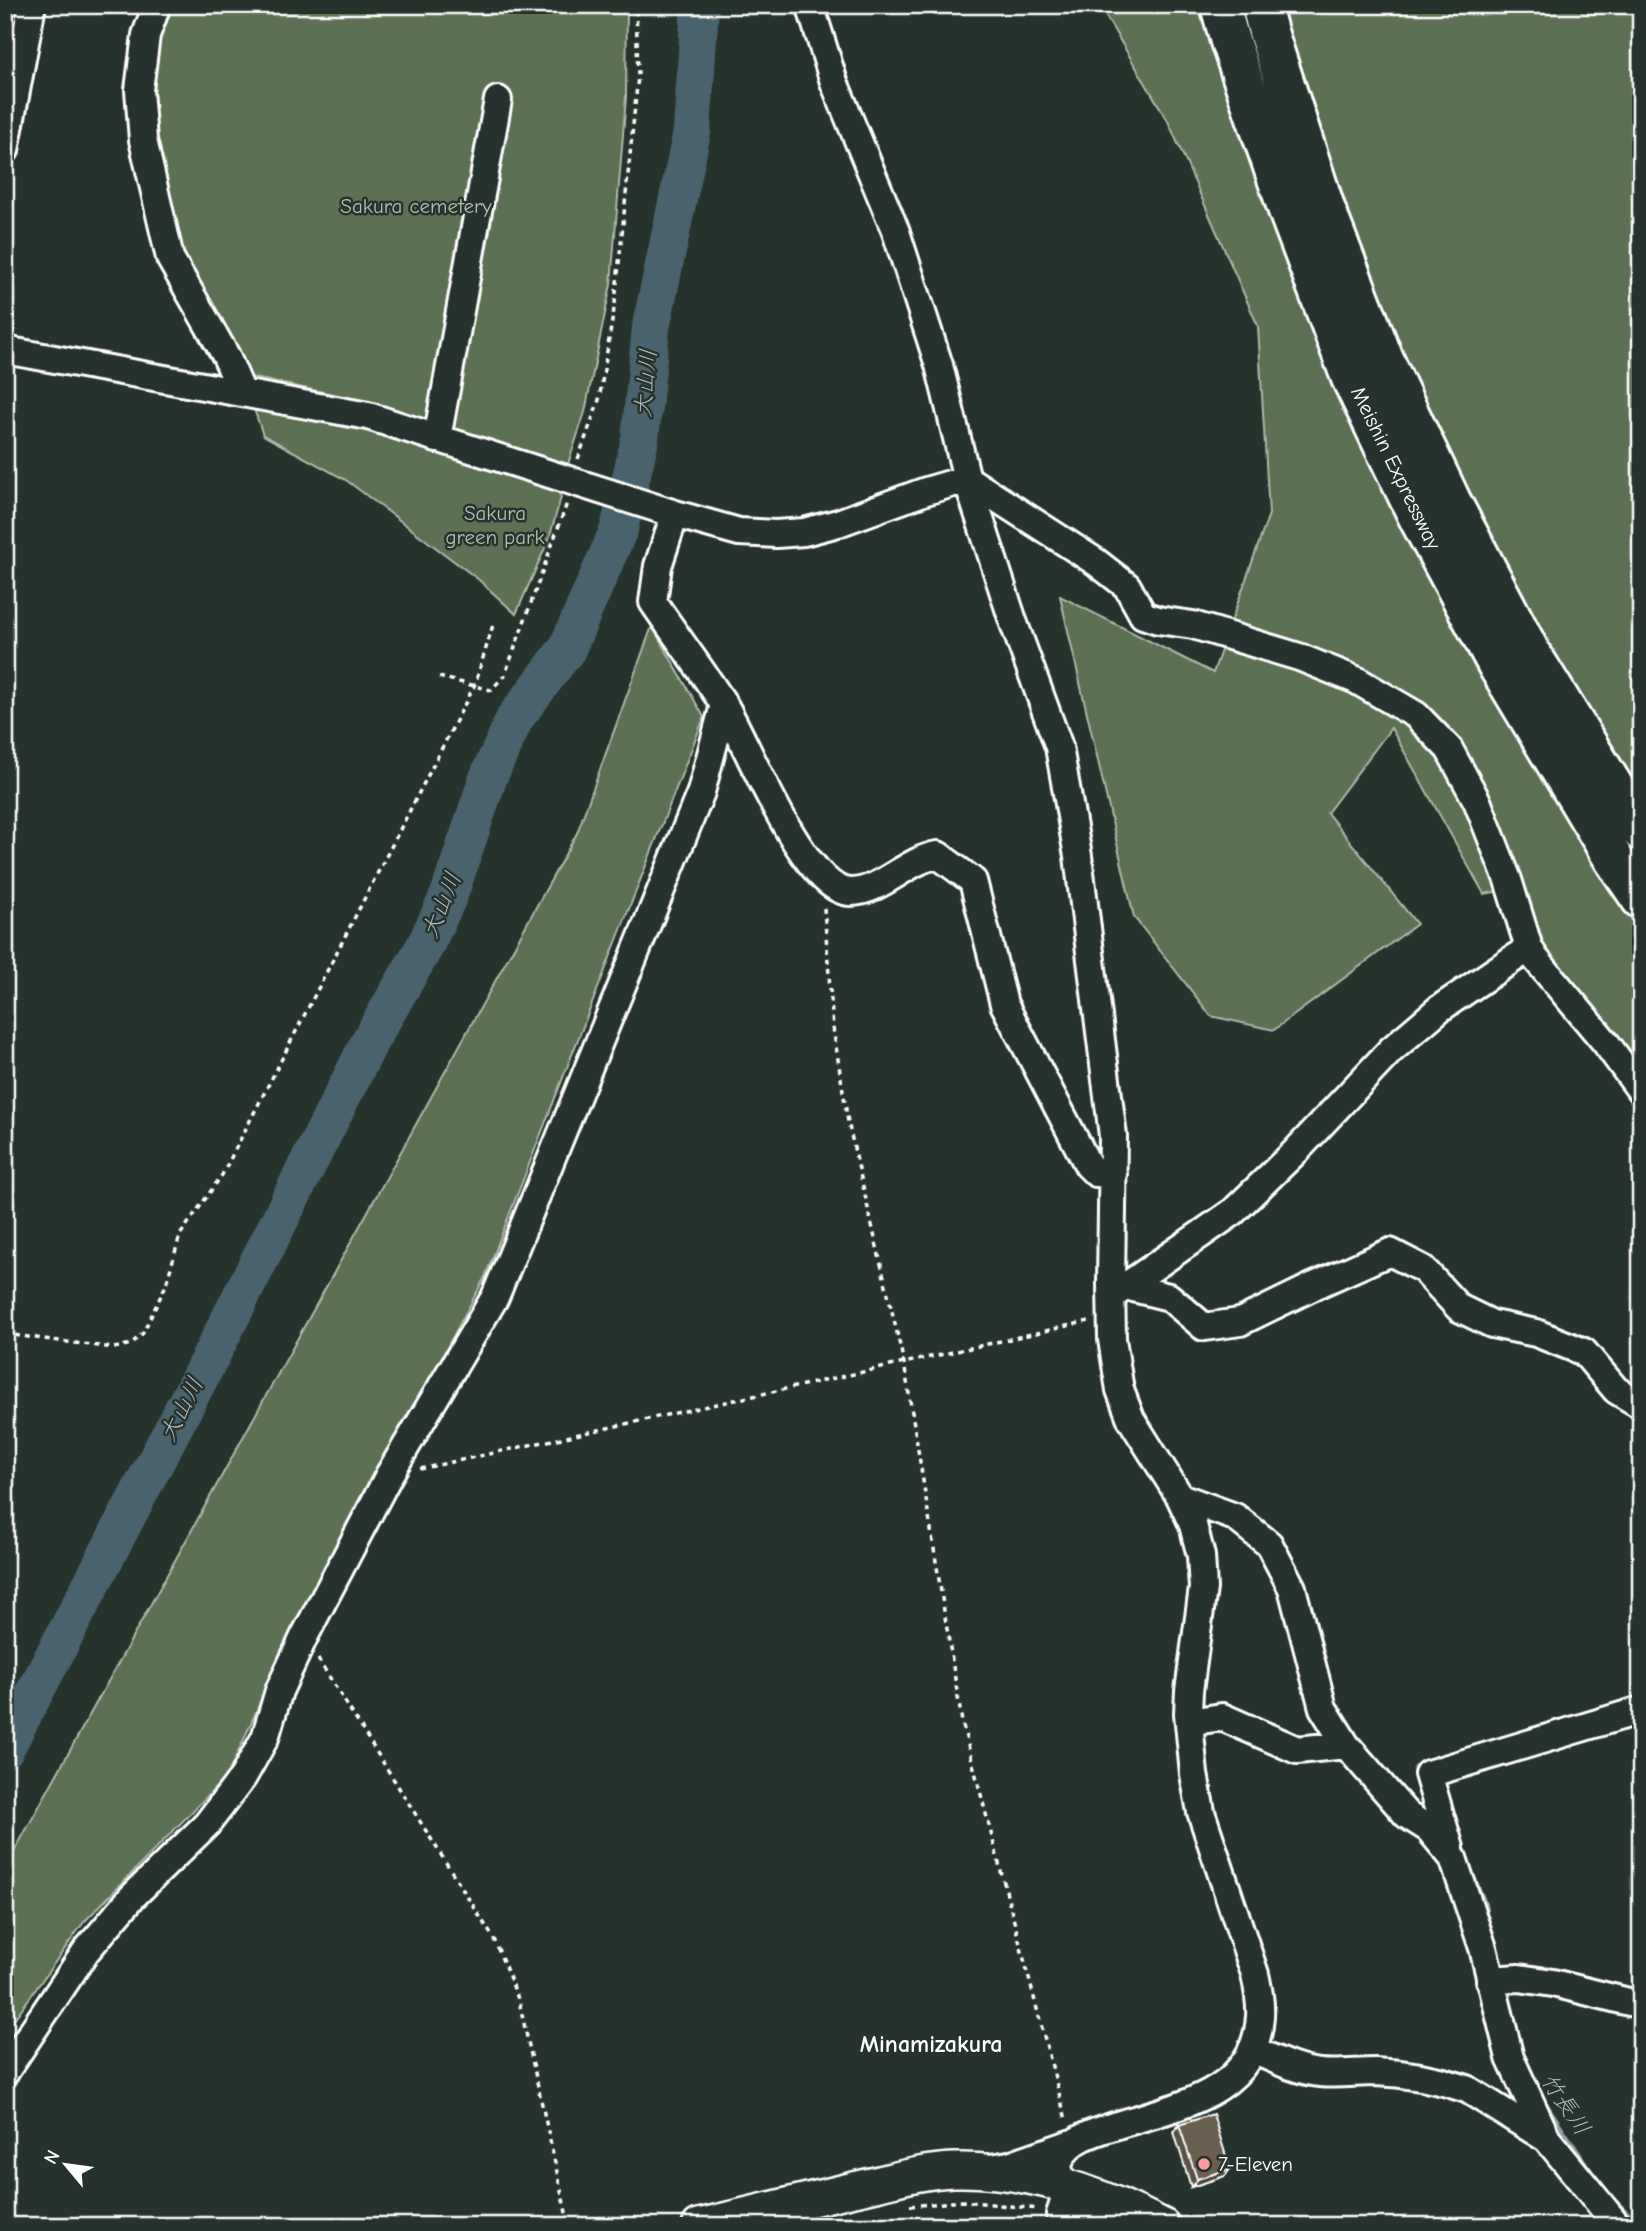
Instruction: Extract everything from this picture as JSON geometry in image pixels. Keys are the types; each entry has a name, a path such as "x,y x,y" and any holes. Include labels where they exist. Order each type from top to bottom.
{"highway":[{"name":"Meishin Expressway","path":"1220,5 1282,191 1351,378 1419,519 1499,668 1613,858 1641,899"},
{"name":"Meishin Expressway","path":"1261,5 1326,211 1384,360 1451,501 1529,650 1641,831"}],"main road":[{"path":"699,2226 925,2173 976,2171 1022,2177 1063,2200 1107,2199 1163,2226"}],"street":[{"path":"5,150 32,5"},
{"path":"157,5 146,35 139,90 143,140 170,258 226,356 242,393"},
{"path":"810,5 834,82 896,232 939,365 967,479 1013,621 1059,747 1078,856 1113,1136 1116,1299 1112,1339 1118,1377 1131,1419 1180,1497 1194,1525 1201,1556 1203,1588 1189,1691 1194,1774 1201,1812 1255,1974 1260,2017 1253,2050 1230,2080 1214,2092 1009,2165 976,2171"},
{"path":"437,439 498,100"},
{"path":"5,350 368,416 739,532 804,532 967,479 1096,562 1127,586 1143,615 1193,625 1299,657 1356,680 1416,715 1449,749 1477,801 1508,880 1529,948 1606,1042 1641,1091"},
{"path":"673,513 658,566 653,603 724,705 772,803 821,878 836,888 849,892 866,890 926,857 938,855 973,881 1004,1004 1088,1165 1096,1173 1113,1174"},
{"path":"5,2072 86,1951 132,1897 207,1824 243,1777 265,1738 279,1691 304,1637 389,1475 495,1297 701,792 724,705"},
{"path":"1116,1299 1233,1212 1296,1151 1391,1050 1439,1009 1529,948"},
{"path":"1116,1299 1169,1297 1203,1327 1240,1322 1390,1252 1423,1269 1459,1307 1492,1324 1536,1333 1584,1352 1616,1390 1641,1405"},
{"path":"1180,1497 1235,1517 1269,1544 1292,1588 1324,1708 1346,1745 1407,1815 1429,1829 1453,1858"},
{"path":"1618,2226 1546,2138 1510,2058 1479,1935 1428,1774 1641,1710"},
{"path":"1189,1723 1222,1717 1297,1750 1346,1745"},
{"path":"1490,1980 1519,1978 1553,1983 1641,2005"},
{"path":"1253,2050 1281,2062 1319,2073 1377,2072 1425,2077 1453,2084 1467,2089 1546,2138"},
{"path":"1072,2143 1058,2167 1063,2200 1093,2226"}],"path":[{"path":"439,677 491,690 505,676 581,484 578,458 599,400 615,303 638,76 636,5"},
{"path":"5,1334 114,1348 131,1344 143,1333 166,1285 180,1235 222,1175 473,687 493,625"},
{"path":"821,878 833,1028 848,1122 904,1363 962,1722 1072,2143"},
{"path":"389,1475 904,1363 1116,1299"},
{"path":"304,1637 494,1939 519,2001 569,2226"},
{"path":"906,2207 963,2201 1046,2210 1063,2200"}],"green space":[{"name":"Sakura cemetery","path":"168,5 627,5 626,97 611,284 585,412 568,464 362,400 250,377 178,253 151,98 156,43"},
{"path":"1099,5 1641,5 1641,1076 1540,949 1519,888 1484,894 1391,728 1327,813 1417,924 1274,1030 1211,1016 1134,917 1060,596 1213,673 1269,514 1258,326 1168,121"},
{"name":"Sakura green park","path":"254,409 365,427 553,486 561,497 549,539 516,614 479,580 346,480 263,435"},
{"path":"652,626 704,717 485,1277 280,1658 228,1775 84,1922 5,2032 5,1868 577,833"}],"building":[{"path":"1213,2114 1230,2169 1197,2179 1179,2125"}],"waterway":[{"name":"大山川","path":"5,1749 212,1354 371,1039 425,946 449,895 488,778 515,718 567,649 619,529 640,439 651,327 692,132 700,5"},
{"name":"竹長川","path":"1471,1873 1484,1903 1487,1923"},
{"name":"竹長川","path":"1543,2101 1593,2176"},
{"name":"竹長川","path":"1614,2201 1640,2226"}],"place":[{"name":"7-Eleven","path":"1204,2164"}],"district":[{"name":"Minamizakura","path":"931,2044"}]}
